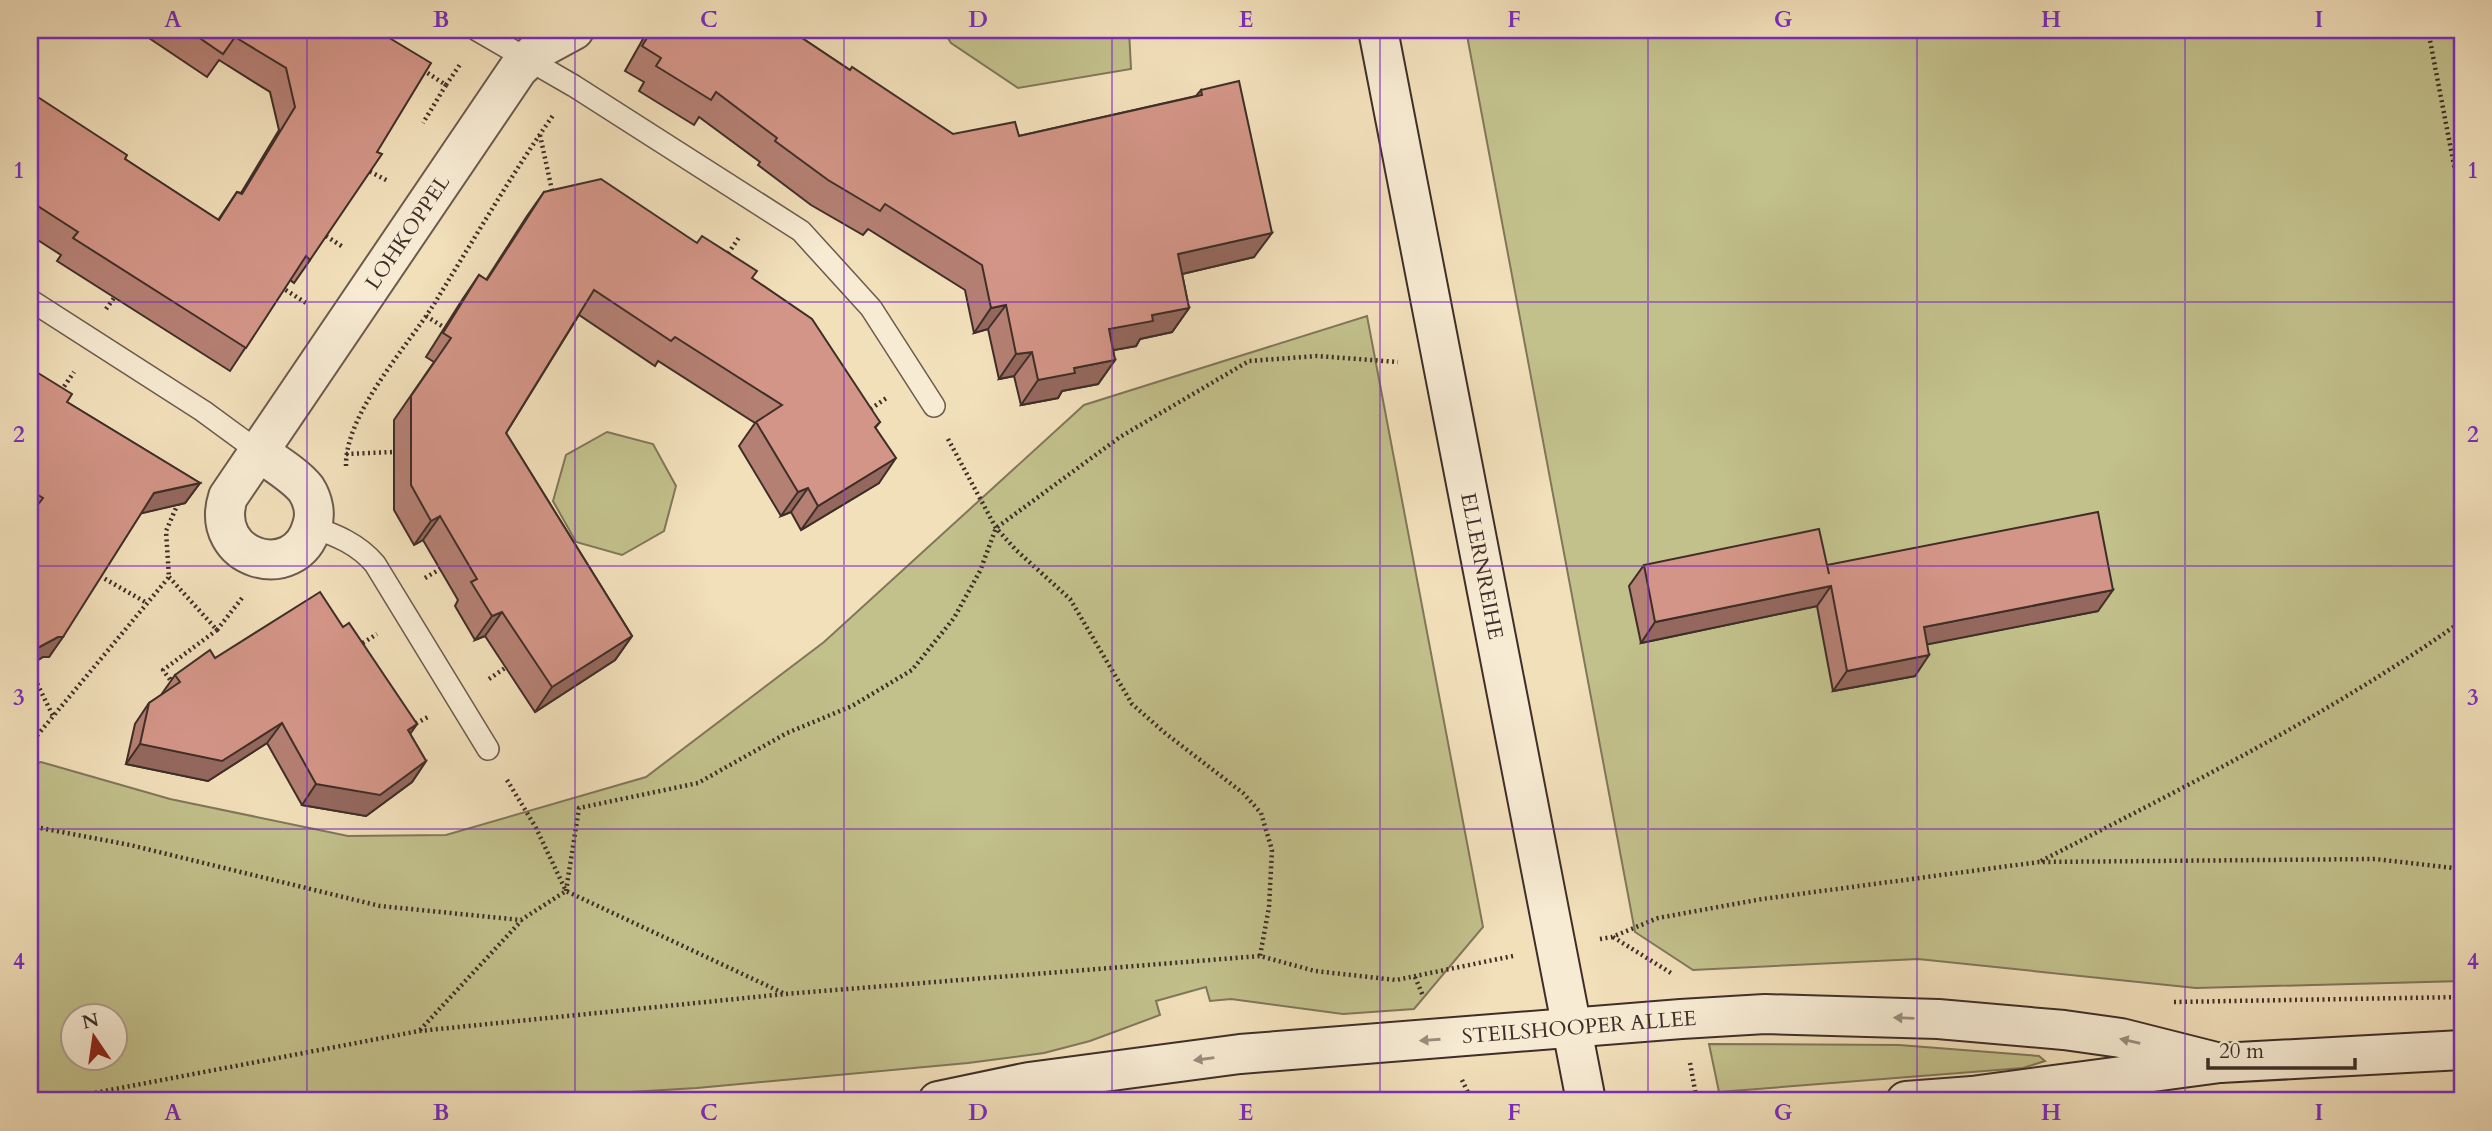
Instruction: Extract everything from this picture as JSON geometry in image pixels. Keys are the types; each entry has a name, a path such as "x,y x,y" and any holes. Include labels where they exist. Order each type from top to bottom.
{"street":[{"name":"LOHKOPPEL","path":"329,533 278,559 260,559 249,555 231,538 225,521 226,503 518,69 527,59 574,30"},
{"name":"ELLERNREIHE","path":"1378,30 1586,1101"},
{"path":"259,452 307,492 329,533"},
{"name":"STEILSHOOPER ALLEE","path":"938,1101 1029,1082 1240,1054 1765,1014 1938,1019 2064,1030 2121,1038 2220,1063"},
{"name":"STEILSHOOPER ALLEE","path":"1906,1101 1972,1096 2220,1063 2462,1050"}],"lane":[{"path":"478,30 574,86 801,231 872,308 933,407"},
{"path":"30,300 203,411 259,452"},
{"path":"329,533 360,548 375,564 488,749"}],"path":[{"path":"2428,30 2462,206"},
{"path":"329,533 346,454 356,424 377,386 426,316 574,86"},
{"path":"540,135 553,197"},
{"path":"358,166 388,181"},
{"path":"719,267 761,206"},
{"path":"326,236 343,248"},
{"path":"280,286 306,303"},
{"path":"426,316 444,328"},
{"path":"56,397 96,341"},
{"path":"419,1031 521,920 566,891 579,808 698,783 787,733 852,706 912,670 954,618 980,570 996,527 1121,437 1249,361 1317,356 1444,366"},
{"path":"859,416 916,379"},
{"path":"933,407 958,461 996,527 1016,550 1070,599 1132,704 1243,793 1261,813 1272,850 1269,907 1260,956"},
{"path":"346,454 393,452"},
{"path":"100,576 147,603"},
{"path":"169,577 217,630 163,670 171,681 176,677"},
{"path":"2039,862 2203,778 2335,705 2462,621"},
{"path":"30,669 53,716"},
{"path":"488,749 535,826 566,891 785,994"},
{"path":"30,826 130,845 380,905 521,920"},
{"path":"1612,937 1658,918 1762,899 2039,862 2375,859 2462,869"},
{"path":"52,1101 419,1031 785,994 1260,956 1315,971 1396,980 1415,977"}],"shaded area":[{"path":"943,30 1129,30 1131,69 1018,88 951,43"},
{"path":"1466,30 2459,30 2462,47 2462,981 2196,988 1918,959 1693,970 1635,932"},
{"path":"1367,316 1483,927 1414,1009 1343,1014 1231,999 1210,1001 1206,987 1156,1001 1160,1015 1090,1041 1044,1053 968,1063 697,1088 479,1101 30,1101 30,765 41,762 170,799 348,836 446,835 646,777 824,642 1084,405"},
{"path":"607,432 653,444 676,486 664,531 622,555 576,542 553,501 566,455"},
{"path":"1709,1044 1899,1045 2039,1056 2045,1061 2023,1068 1719,1092"}],"building":[{"path":"188,30 376,30 431,63 377,152 382,154 310,260 306,256 246,348 73,238 78,232 30,201 30,92 127,155 125,159 219,220 237,192 242,194 295,107 286,68 235,37 223,54"},
{"path":"652,30 790,30 850,70 852,67 953,134 1015,122 1019,136 1202,95 1201,90 1239,81 1272,233 1178,254 1189,308 1152,315 1153,321 1109,329 1115,360 1074,368 1075,373 1038,380 1032,352 1016,354 1006,305 991,308 982,265 885,204 880,211 828,180 716,92 711,100 656,66 661,58 642,46"},
{"path":"601,179 697,243 702,236 757,271 752,278 812,319 880,422 875,427 896,458 818,506 808,488 798,492 756,422 782,405 675,337 671,341 594,290 506,433 632,636 552,687 502,612 492,616 471,582 477,579 440,516 431,521 411,485 411,396 451,338 443,333 479,275 487,280 544,192"},
{"path":"30,368 72,394 67,402 200,483 154,493 63,637 30,652 30,515 43,498 30,490"},
{"path":"2098,512 2113,590 1924,627 1929,655 1847,671 1831,586 1655,622 1644,565 1819,529 1827,565"},
{"path":"320,592 343,627 349,623 417,724 408,730 426,761 380,795 316,784 282,723 222,761 140,744 149,703 180,682 175,675 210,650 215,658"}]}
